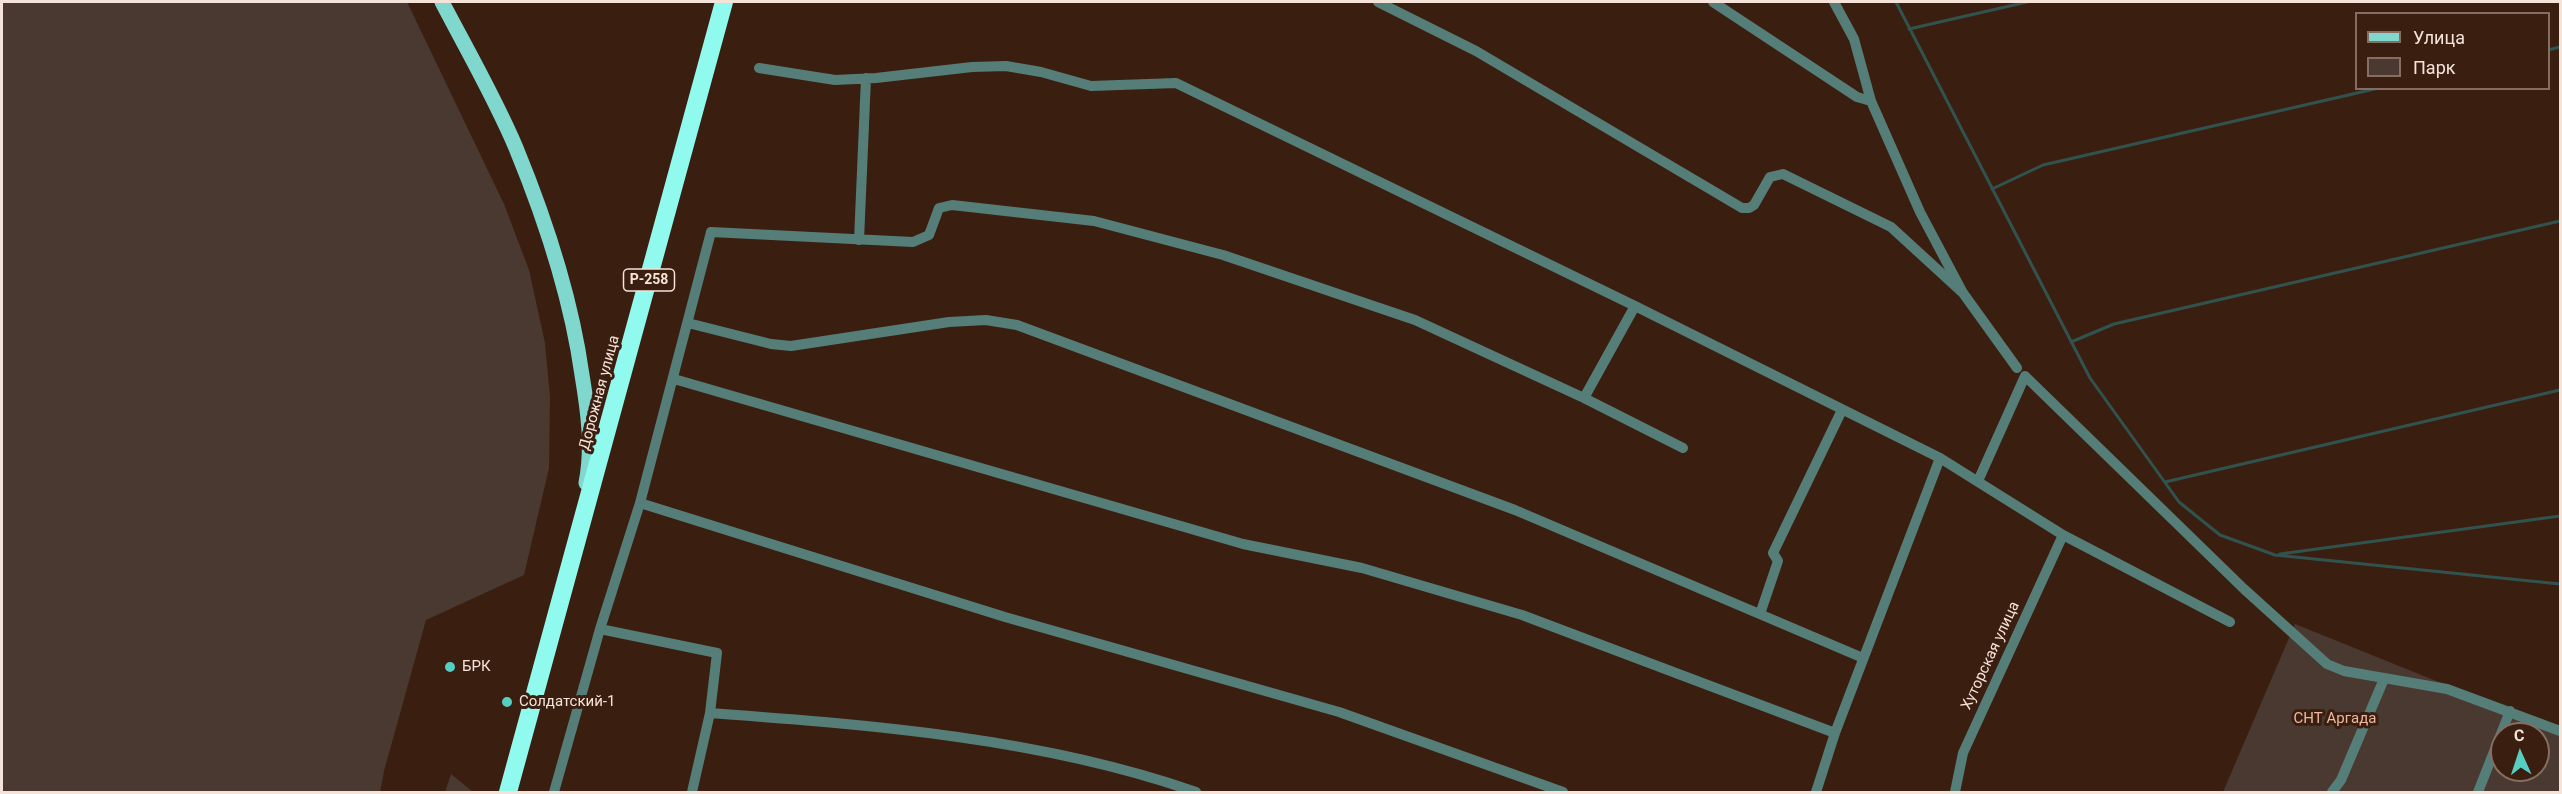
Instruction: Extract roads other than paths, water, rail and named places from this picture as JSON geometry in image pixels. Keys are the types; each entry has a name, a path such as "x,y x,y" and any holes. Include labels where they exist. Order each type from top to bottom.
{"highway":[{"name":"Дорожная улица","path":"508,792 574,558 724,2"}],"main road":[{"path":"442,2 515,146 556,257 578,342 590,440 587,478 574,558"}],"street":[{"path":"1378,2 1476,51 1742,208 1754,205 1770,177 1783,174 1891,227 1963,293"},
{"path":"1713,2 1857,97 1871,101"},
{"path":"1834,2 1854,39 1871,101 1920,212 1963,293 2017,368"},
{"path":"759,68 835,80 1006,66 1041,72 1091,86 1176,83 1635,306 1940,458 2063,535 2230,622"},
{"path":"859,240 866,78"},
{"path":"554,792 600,629 640,503 711,231 913,242 929,235 939,208 952,205 1094,221 1223,255 1415,320 1584,398 1683,448"},
{"path":"1584,398 1635,306"},
{"path":"688,322 771,344 791,346 949,322 986,320 1017,326 1147,372 1515,510 1863,658"},
{"path":"1978,481 2025,376 2244,590 2327,664 2343,671 2447,689 2560,731"},
{"path":"674,379 1243,544 1362,568 1522,615 1835,733"},
{"path":"1760,614 1778,561 1773,553 1842,410"},
{"path":"1816,792 1835,733 1940,458"},
{"path":"640,503 1005,617 1339,712 1563,792"},
{"name":"Хуторская улица","path":"1956,792 1963,753 2063,535"},
{"path":"600,629 717,653 710,713 692,792"},
{"path":"2332,792 2341,780 2384,679"},
{"path":"2478,792 2510,711"},
{"path":"710,713 825,722 1040,750 1150,776 1196,792"}],"waterway":[{"path":"1896,2 2090,378 2179,502 2220,535 2275,555 2560,584"},
{"path":"1909,29 2027,2"},
{"path":"2550,50 2560,47"},
{"path":"1992,189 2043,165 2370,90"},
{"path":"2071,342 2114,324 2560,221"},
{"path":"2165,482 2560,390"},
{"path":"2280,554 2560,516"}],"place":[{"name":"БРК","path":"450,667"},
{"name":"Солдатский-1","path":"507,702"}],"park label":[{"name":"СНТ Аргада","path":"2335,719"}]}
